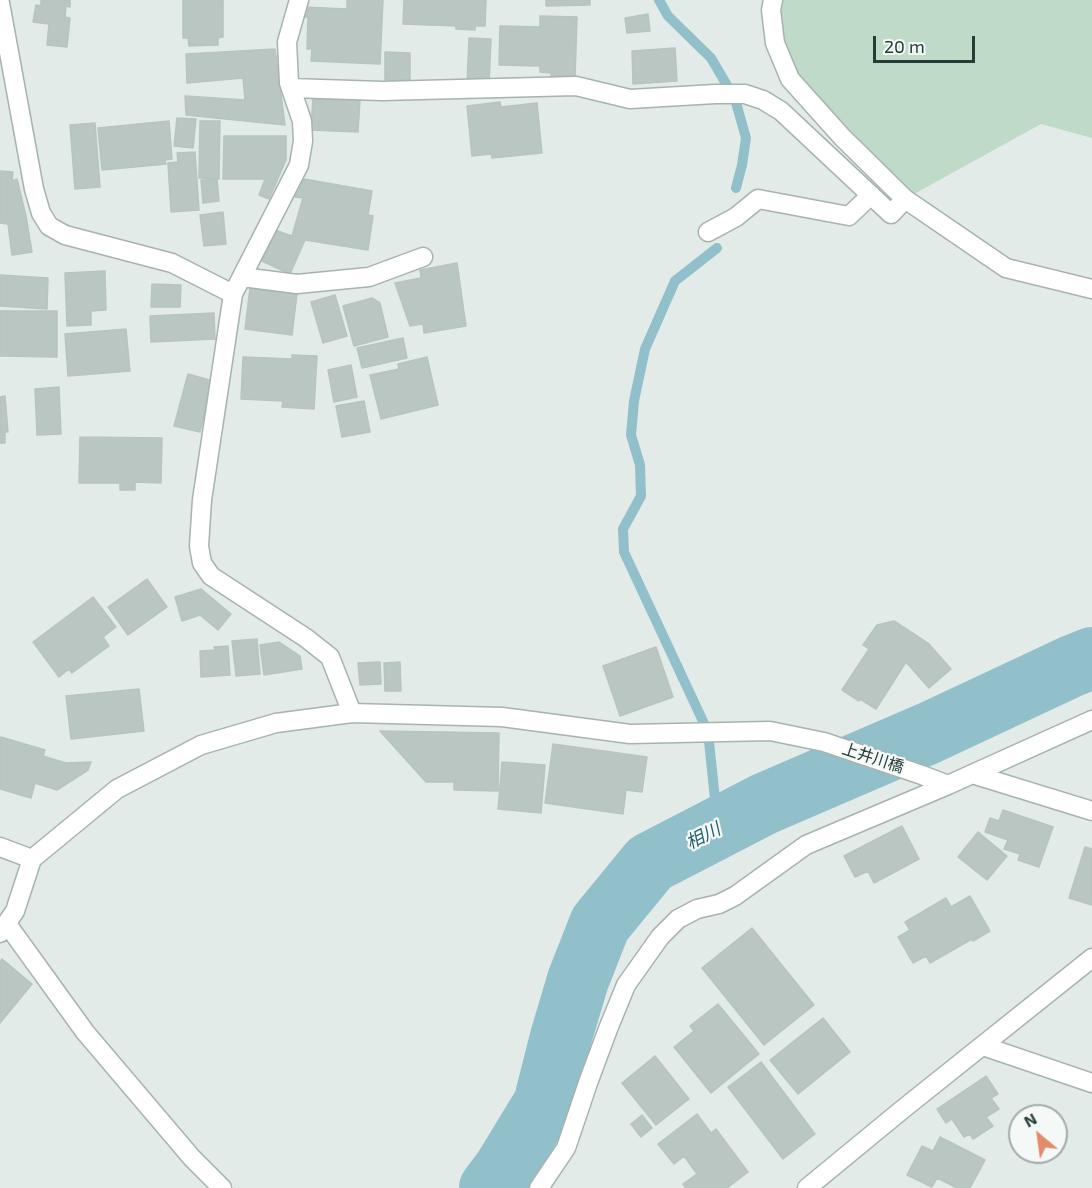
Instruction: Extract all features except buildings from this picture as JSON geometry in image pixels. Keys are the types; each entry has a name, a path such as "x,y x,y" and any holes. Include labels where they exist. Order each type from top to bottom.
{"street":[{"path":"299,0 287,42 291,87 302,121 303,141 299,165 233,294 202,500 199,546 202,563 211,576 306,638 330,657 352,713"},
{"path":"773,0 771,10 775,43 790,79 842,137 906,199 1006,268 1092,289"},
{"path":"0,3 34,189 41,213 49,226 65,235 172,264 233,294"},
{"path":"291,87 382,91 576,86 630,99 745,94 764,100 781,111 891,214 906,199"},
{"path":"708,232 736,217 758,199 849,216 871,195"},
{"path":"242,277 297,284 369,277 423,257"},
{"name":"上井川橋","path":"32,859 117,789 201,745 276,723 352,713 502,717 630,734 770,731 824,742 948,785"},
{"path":"539,1188 566,1148 593,1069 627,985 660,937 678,920 697,909 719,904 735,896 806,845 948,785 1092,720"},
{"path":"972,774 1092,811"},
{"path":"0,847 32,859 15,911 4,928 85,1032 192,1158 222,1188"},
{"path":"807,1188 1092,958"},
{"path":"983,1046 1092,1083"}],"green space":[{"path":"773,0 1092,0 1092,138 1041,124 905,199 790,79"}],"waterway":[{"path":"659,0 668,16 711,58 735,99 746,138 736,188"},
{"path":"717,248 675,281 645,349 634,401 631,435 640,465 641,496 623,529 624,552 708,732 718,828"},
{"name":"相川","path":"490,1188 505,1168 544,1104 578,980 600,924 650,863 764,804 929,733 1092,658"}]}
